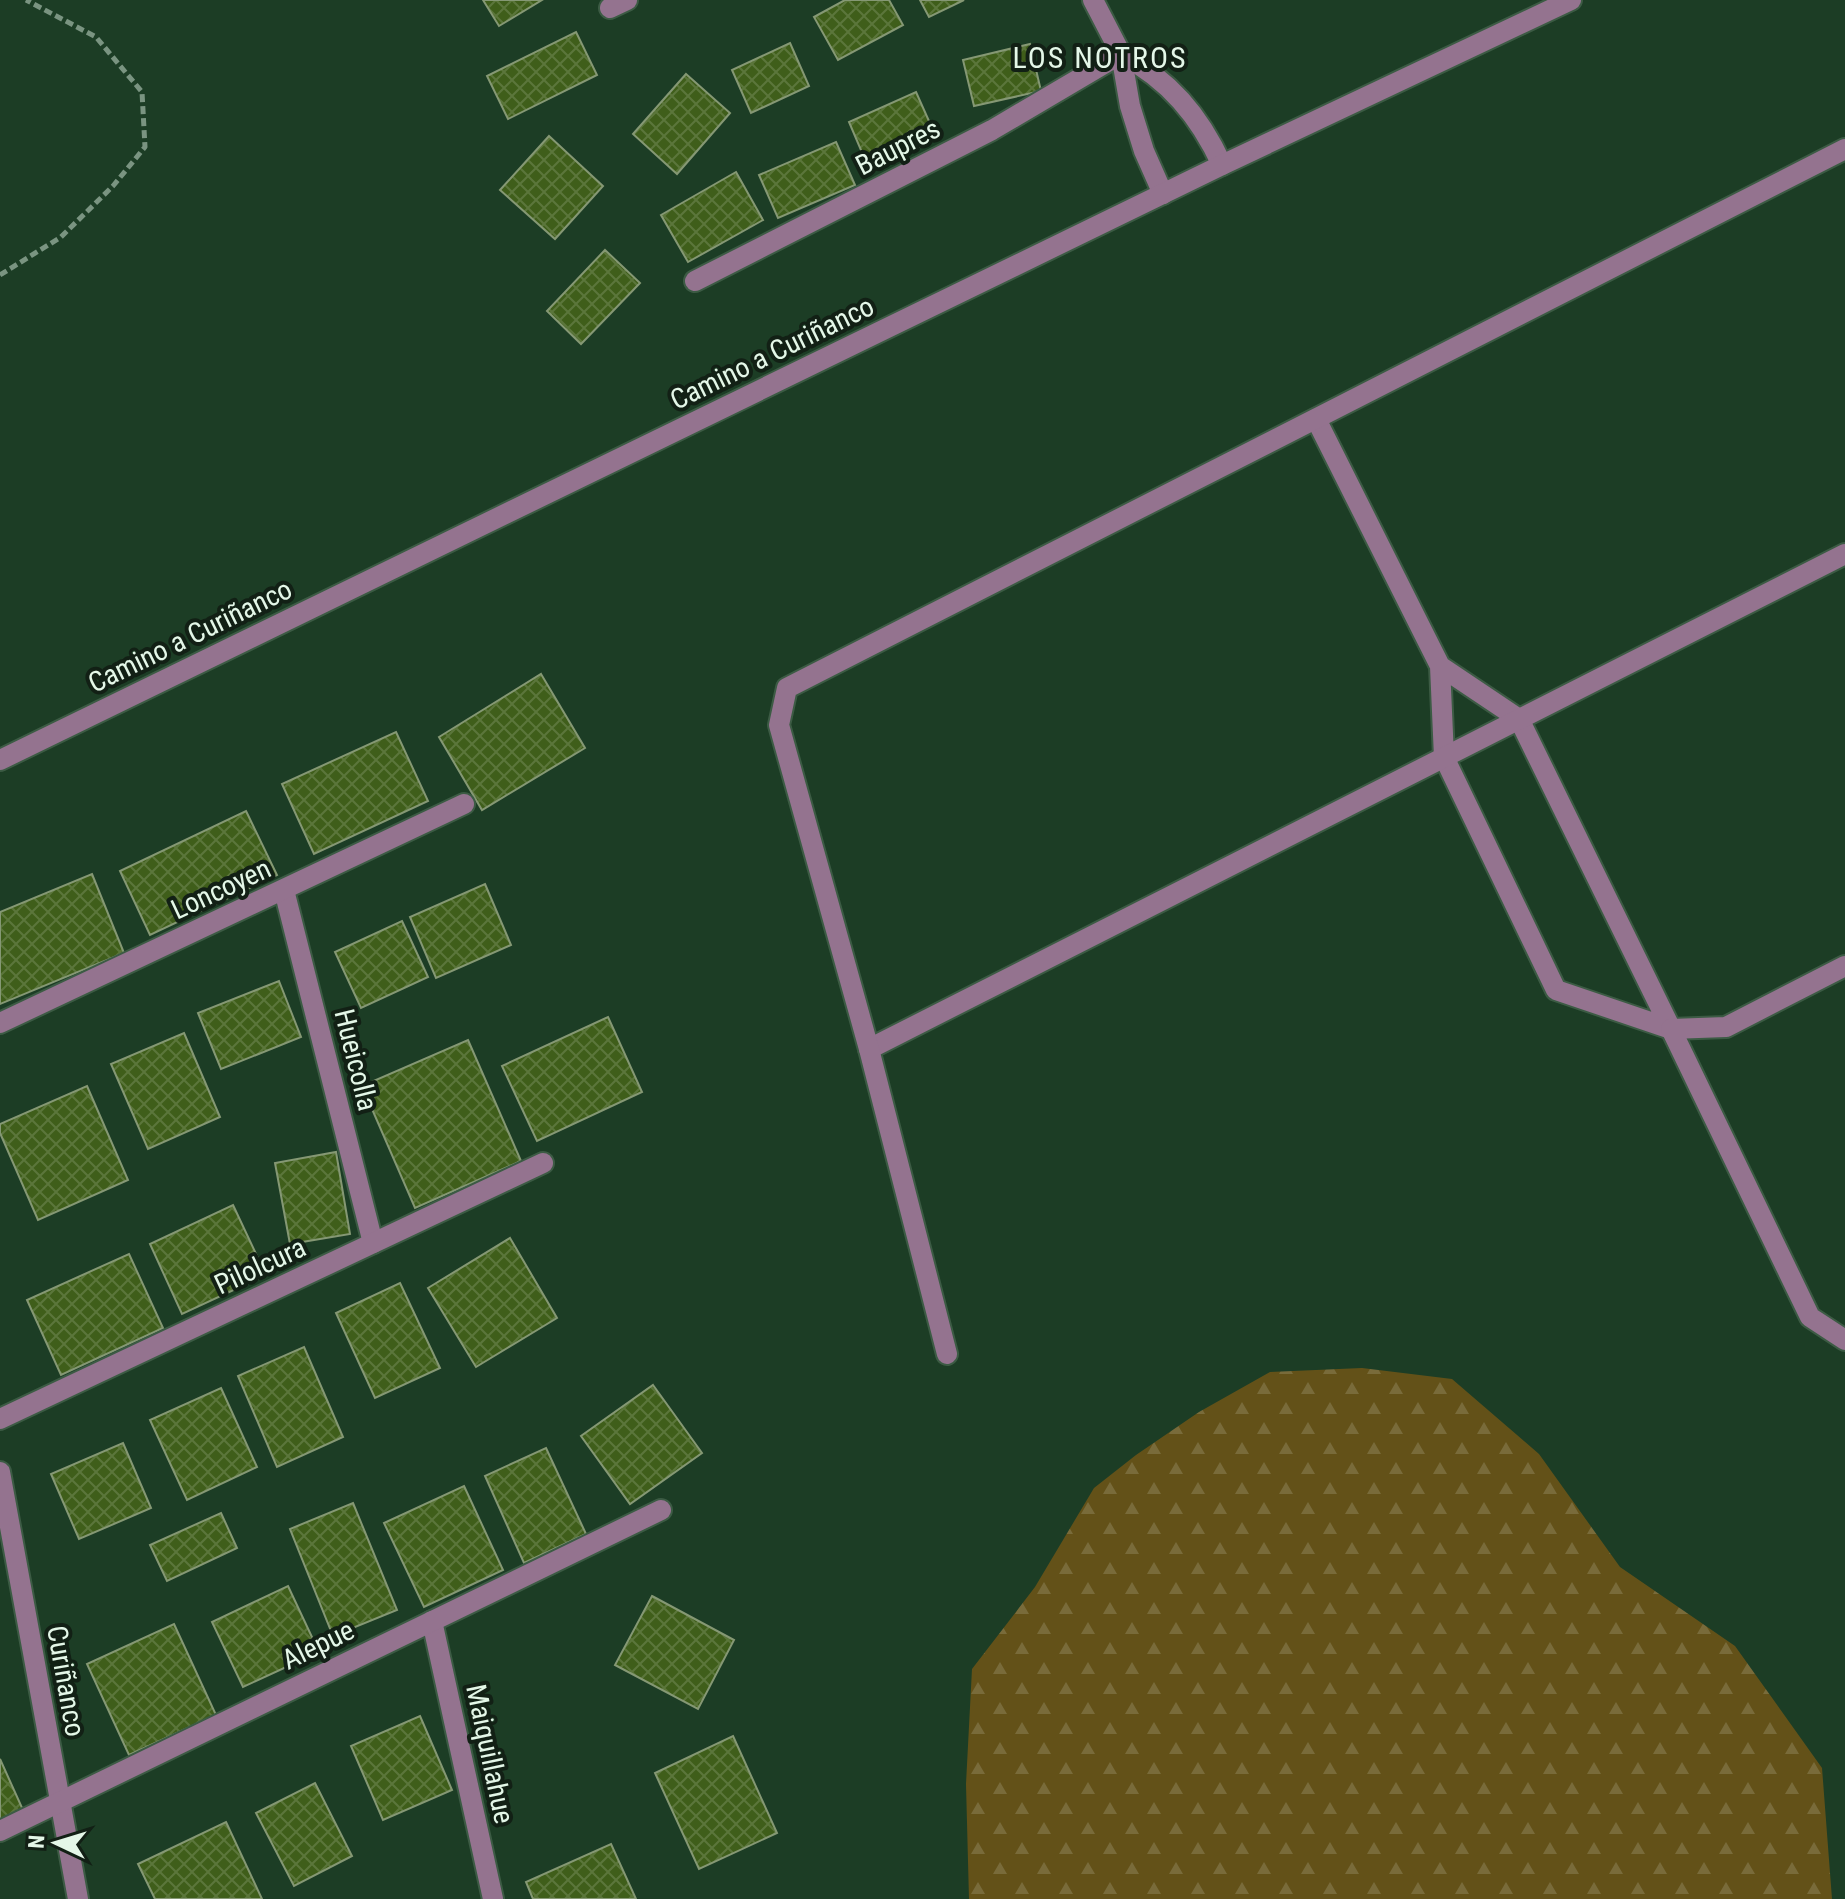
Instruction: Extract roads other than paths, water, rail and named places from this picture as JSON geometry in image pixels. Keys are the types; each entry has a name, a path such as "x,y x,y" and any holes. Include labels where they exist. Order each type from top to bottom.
{"street":[{"path":"1093,0 1121,54 1130,106 1163,194"},
{"name":"Camino a Curiñanco","path":"0,760 1222,165 1571,0"},
{"path":"1121,54 1161,79 1185,103 1211,140 1222,165"},
{"name":"Baupres","path":"695,281 992,130 1121,54"},
{"path":"947,1354 869,1049 779,725 787,688 1845,149"},
{"path":"1316,419 1440,666 1444,757 1556,990 1671,1029 1726,1027 1845,966"},
{"path":"869,1049 1845,554"},
{"path":"1440,666 1519,719 1810,1317 1845,1340"},
{"name":"Loncoyen","path":"0,1023 464,804"},
{"name":"Hueicolla","path":"284,890 373,1243"},
{"name":"Pilolcura","path":"0,1419 543,1163"},
{"name":"Curiñanco","path":"0,1472 78,1899"},
{"name":"Alepue","path":"0,1831 661,1510"},
{"name":"Maiquillahue","path":"432,1621 493,1899"}],"district":[{"name":"LOS NOTROS","path":"1100,57"}]}
